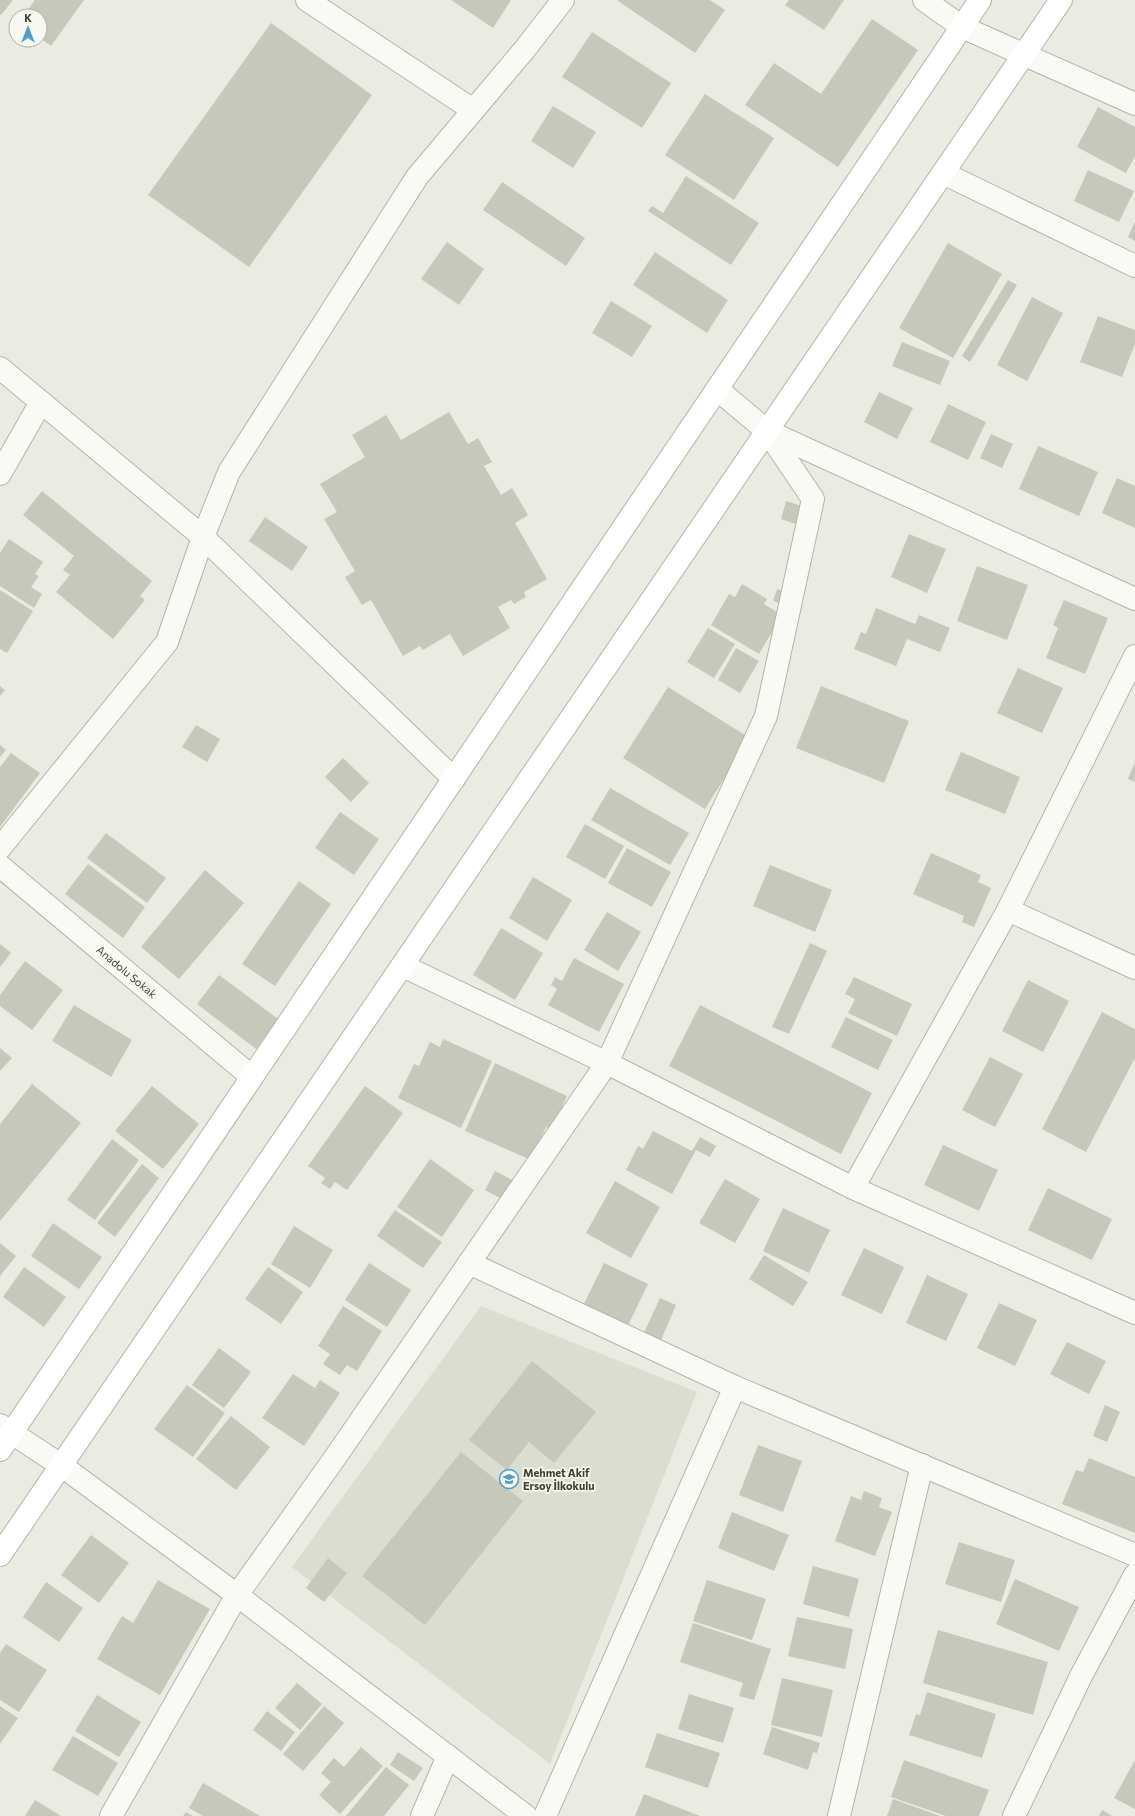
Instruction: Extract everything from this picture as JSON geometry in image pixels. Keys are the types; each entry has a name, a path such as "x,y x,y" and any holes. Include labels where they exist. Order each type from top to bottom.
{"main road":[{"path":"4,1436 252,1077 980,0"},
{"path":"0,1555 1061,0"}],"street":[{"path":"307,0 473,110"},
{"path":"0,848 167,642 203,537 229,472 417,177 525,49 563,0"},
{"path":"924,0 962,26 1135,104"},
{"path":"943,173 1135,266"},
{"path":"0,368 203,537 454,779"},
{"path":"717,389 767,431 1135,598"},
{"path":"0,474 41,402"},
{"path":"111,1816 237,1595 332,1462 607,1064 766,716 813,499 767,431"},
{"path":"853,1188 1008,910 1135,656"},
{"name":"Anadolu Sokak","path":"0,866 252,1077"},
{"path":"1008,910 1135,968"},
{"path":"403,966 607,1064 853,1188 1135,1313"},
{"path":"469,1264 735,1387 1135,1555"},
{"path":"545,1816 735,1387"},
{"path":"4,1436 62,1466 237,1595 526,1816"},
{"path":"839,1816 922,1465"},
{"path":"1014,1816 1081,1676 1135,1575"},
{"path":"422,1816 448,1756"}],"shaded area":[{"name":"Mehmet Akif Ersoy İlkokulu","path":"481,1306 697,1392 550,1764 292,1567"}],"building":[{"path":"0,0 13,0 1,15 0,14"},
{"path":"35,0 84,0 51,46 48,44 48,8 29,8"},
{"path":"451,0 511,0 493,28"},
{"path":"618,0 710,0 725,10 695,53"},
{"path":"789,0 844,0 824,30 785,5"},
{"path":"872,19 918,50 838,167 745,105 774,63 821,94"},
{"path":"271,23 372,95 249,267 148,195"},
{"path":"592,32 671,83 642,128 562,77"},
{"path":"705,94 774,138 734,200 665,155"},
{"path":"553,106 596,132 573,168 531,141"},
{"path":"1098,107 1135,127 1135,156 1126,173 1077,147"},
{"path":"1088,170 1134,191 1119,222 1074,201"},
{"path":"686,176 759,223 731,265 648,211 652,206 663,213"},
{"path":"502,182 585,238 566,266 483,210"},
{"path":"1135,221 1135,241 1128,237"},
{"path":"447,242 484,269 459,305 421,279"},
{"path":"948,243 1002,274 953,358 899,328"},
{"path":"655,252 728,300 707,333 633,285"},
{"path":"1008,280 1017,285 970,362 962,356"},
{"path":"1032,297 1063,313 1027,381 997,365"},
{"path":"611,301 652,326 632,357 592,333"},
{"path":"1098,316 1135,330 1135,344 1122,377 1080,362"},
{"path":"902,342 950,361 940,385 892,366"},
{"path":"879,392 913,408 897,439 864,422"},
{"path":"948,404 986,422 968,460 930,442"},
{"path":"449,412 468,444 478,438 492,462 484,466 501,495 512,488 528,515 515,523 547,579 524,592 526,597 514,604 511,600 498,607 510,628 463,656 450,634 423,650 420,646 403,656 371,600 362,605 345,577 355,571 324,519 337,512 320,484 365,457 352,435 386,415 401,440"},
{"path":"991,434 1013,444 1002,468 980,458"},
{"path":"1038,446 1098,472 1079,516 1019,489"},
{"path":"1117,478 1135,486 1135,528 1102,513"},
{"path":"42,491 152,581 140,596 145,600 113,639 56,592 70,575 63,570 74,556 23,515"},
{"path":"786,501 808,508 802,526 781,519"},
{"path":"265,517 308,547 292,571 249,541"},
{"path":"909,534 946,549 927,593 891,577"},
{"path":"9,539 43,562 35,574 39,576 31,587 42,594 34,608 0,586 0,553"},
{"path":"977,566 1028,585 1007,640 957,621"},
{"path":"742,584 767,599 764,604 782,615 759,654 711,625 729,594 735,597"},
{"path":"777,589 789,593 785,605 773,601"},
{"path":"0,590 33,611 7,653 0,649"},
{"path":"1064,600 1108,618 1085,674 1046,658 1058,628 1053,625"},
{"path":"876,608 915,624 919,615 950,628 940,652 907,639 896,666 854,649 861,632 866,634"},
{"path":"708,628 735,644 714,678 687,662"},
{"path":"736,648 759,661 740,693 718,680"},
{"path":"1018,668 1063,688 1042,733 997,713"},
{"path":"0,686 5,690 0,696"},
{"path":"821,686 909,721 884,783 796,748"},
{"path":"668,687 750,738 705,809 623,758"},
{"path":"196,725 220,739 207,762 182,747"},
{"path":"0,745 6,750 0,757"},
{"path":"961,752 1020,777 1005,814 945,790"},
{"path":"11,753 40,773 0,827 0,767"},
{"path":"343,758 369,783 351,802 325,777"},
{"path":"1135,762 1135,782 1128,779"},
{"path":"610,788 689,833 670,865 591,820"},
{"path":"340,812 379,839 354,875 315,848"},
{"path":"585,824 624,846 605,879 566,857"},
{"path":"106,833 166,878 147,903 87,858"},
{"path":"627,848 671,872 652,907 608,883"},
{"path":"931,853 981,875 978,882 991,888 974,927 962,922 964,916 913,894"},
{"path":"88,864 145,907 123,938 65,894"},
{"path":"770,865 832,890 815,932 753,906"},
{"path":"205,870 244,903 179,979 141,947"},
{"path":"533,877 572,900 547,941 509,918"},
{"path":"299,881 331,904 275,986 242,964"},
{"path":"607,912 641,932 618,971 584,950"},
{"path":"501,928 543,953 515,1000 473,975"},
{"path":"810,943 827,951 789,1034 772,1027"},
{"path":"0,944 11,953 0,967"},
{"path":"574,958 624,984 599,1032 548,1005 557,989 551,985 555,977 562,981"},
{"path":"25,961 63,990 32,1030 0,1006 0,995"},
{"path":"219,975 278,1019 256,1049 197,1004"},
{"path":"854,977 912,1004 897,1036 848,1013 855,999 845,994"},
{"path":"1028,980 1069,1001 1043,1052 1002,1031"},
{"path":"74,1005 132,1040 111,1077 52,1041"},
{"path":"700,1005 872,1093 841,1154 669,1066"},
{"path":"1102,1012 1135,1029 1135,1058 1086,1152 1042,1129"},
{"path":"846,1017 893,1040 878,1070 831,1047"},
{"path":"443,1039 492,1061 461,1128 398,1098 414,1064 419,1066 430,1042 440,1047"},
{"path":"0,1048 12,1058 0,1071"},
{"path":"990,1057 1023,1074 995,1127 962,1110"},
{"path":"495,1063 567,1096 552,1129 546,1127 531,1160 465,1131"},
{"path":"32,1084 81,1123 0,1221 0,1124"},
{"path":"152,1086 199,1124 163,1169 115,1131"},
{"path":"365,1086 403,1113 347,1190 335,1182 330,1189 321,1183 325,1178 308,1166"},
{"path":"653,1131 692,1151 700,1137 716,1146 710,1157 696,1150 672,1194 626,1170 638,1146 643,1149"},
{"path":"112,1139 139,1160 95,1220 67,1200"},
{"path":"943,1145 998,1170 979,1211 924,1185"},
{"path":"430,1159 474,1190 442,1237 397,1207"},
{"path":"142,1164 159,1178 115,1237 97,1223"},
{"path":"495,1171 520,1184 509,1203 485,1190"},
{"path":"725,1179 760,1199 735,1243 699,1223"},
{"path":"615,1181 660,1207 631,1258 586,1233"},
{"path":"1048,1188 1112,1219 1092,1260 1028,1230"},
{"path":"783,1208 830,1230 809,1273 763,1251"},
{"path":"395,1210 442,1242 423,1268 377,1236"},
{"path":"53,1223 102,1257 79,1289 31,1256"},
{"path":"294,1226 333,1250 310,1288 271,1264"},
{"path":"0,1243 16,1256 0,1276"},
{"path":"864,1248 904,1267 882,1314 841,1295"},
{"path":"764,1255 808,1282 793,1306 749,1279"},
{"path":"369,1263 411,1290 387,1327 345,1300"},
{"path":"604,1263 648,1284 625,1332 581,1310"},
{"path":"24,1267 66,1297 44,1327 3,1297"},
{"path":"268,1267 303,1292 281,1324 245,1299"},
{"path":"927,1275 968,1294 946,1341 906,1323"},
{"path":"660,1298 676,1305 659,1345 642,1337"},
{"path":"999,1303 1037,1320 1015,1366 977,1348"},
{"path":"343,1306 382,1331 357,1371 347,1365 340,1375 323,1364 330,1354 318,1346"},
{"path":"1067,1342 1106,1361 1089,1394 1050,1374"},
{"path":"219,1348 251,1372 224,1408 192,1385"},
{"path":"532,1361 596,1412 554,1463 529,1442 507,1470 469,1440"},
{"path":"293,1374 315,1388 320,1380 340,1393 304,1446 262,1418"},
{"path":"187,1385 225,1413 193,1457 154,1429"},
{"path":"1105,1405 1120,1412 1107,1442 1093,1436"},
{"path":"231,1416 270,1447 236,1490 196,1459"},
{"path":"758,1445 802,1461 783,1512 739,1495"},
{"path":"461,1452 523,1501 425,1625 362,1576"},
{"path":"1089,1458 1135,1477 1135,1533 1062,1504 1076,1470 1083,1472"},
{"path":"864,1491 882,1498 879,1507 892,1512 875,1556 835,1541 851,1496 861,1500"},
{"path":"732,1512 789,1535 774,1571 718,1548"},
{"path":"91,1535 129,1563 99,1603 61,1575"},
{"path":"959,1542 1015,1560 1001,1602 945,1584"},
{"path":"328,1558 347,1573 324,1602 306,1588"},
{"path":"813,1566 859,1579 849,1617 803,1604"},
{"path":"1015,1579 1079,1607 1059,1651 996,1624"},
{"path":"158,1580 210,1609 160,1695 97,1659 122,1616 133,1623"},
{"path":"707,1580 766,1599 752,1640 693,1621"},
{"path":"46,1582 83,1608 59,1642 23,1617"},
{"path":"797,1617 853,1629 845,1669 788,1656"},
{"path":"693,1623 771,1649 754,1700 739,1696 743,1683 680,1662"},
{"path":"938,1630 1048,1662 1033,1715 923,1683"},
{"path":"6,1644 47,1670 19,1712 0,1700 0,1653"},
{"path":"782,1678 833,1690 822,1737 771,1725"},
{"path":"297,1683 322,1704 300,1730 275,1708"},
{"path":"927,1692 996,1714 982,1758 909,1735 916,1714 920,1715"},
{"path":"689,1694 734,1708 723,1743 678,1729"},
{"path":"97,1695 141,1722 119,1757 75,1731"},
{"path":"0,1706 18,1718 0,1744"},
{"path":"324,1706 344,1723 303,1771 283,1754"},
{"path":"267,1711 295,1732 281,1751 253,1730"},
{"path":"772,1727 820,1743 817,1753 813,1752 808,1770 763,1754"},
{"path":"657,1733 720,1753 708,1788 645,1767"},
{"path":"73,1736 118,1763 98,1796 52,1770"},
{"path":"361,1747 383,1766 340,1814 319,1795 331,1782 321,1773 334,1758 344,1767"},
{"path":"398,1752 423,1768 414,1781 390,1765"},
{"path":"904,1760 989,1790 979,1816 946,1816 891,1797"},
{"path":"1135,1760 1135,1809 1114,1798"},
{"path":"386,1767 409,1785 384,1816 346,1816"},
{"path":"203,1783 260,1816 203,1816 189,1808"},
{"path":"644,1794 700,1816 635,1816"},
{"path":"893,1799 940,1816 887,1816"},
{"path":"35,1800 61,1816 25,1816"},
{"path":"1102,1810 1112,1816 1099,1816"},
{"path":"186,1812 193,1816 183,1816"}],"place":[{"name":"Mehmet Akif Ersoy İlkokulu","path":"509,1479"}]}
